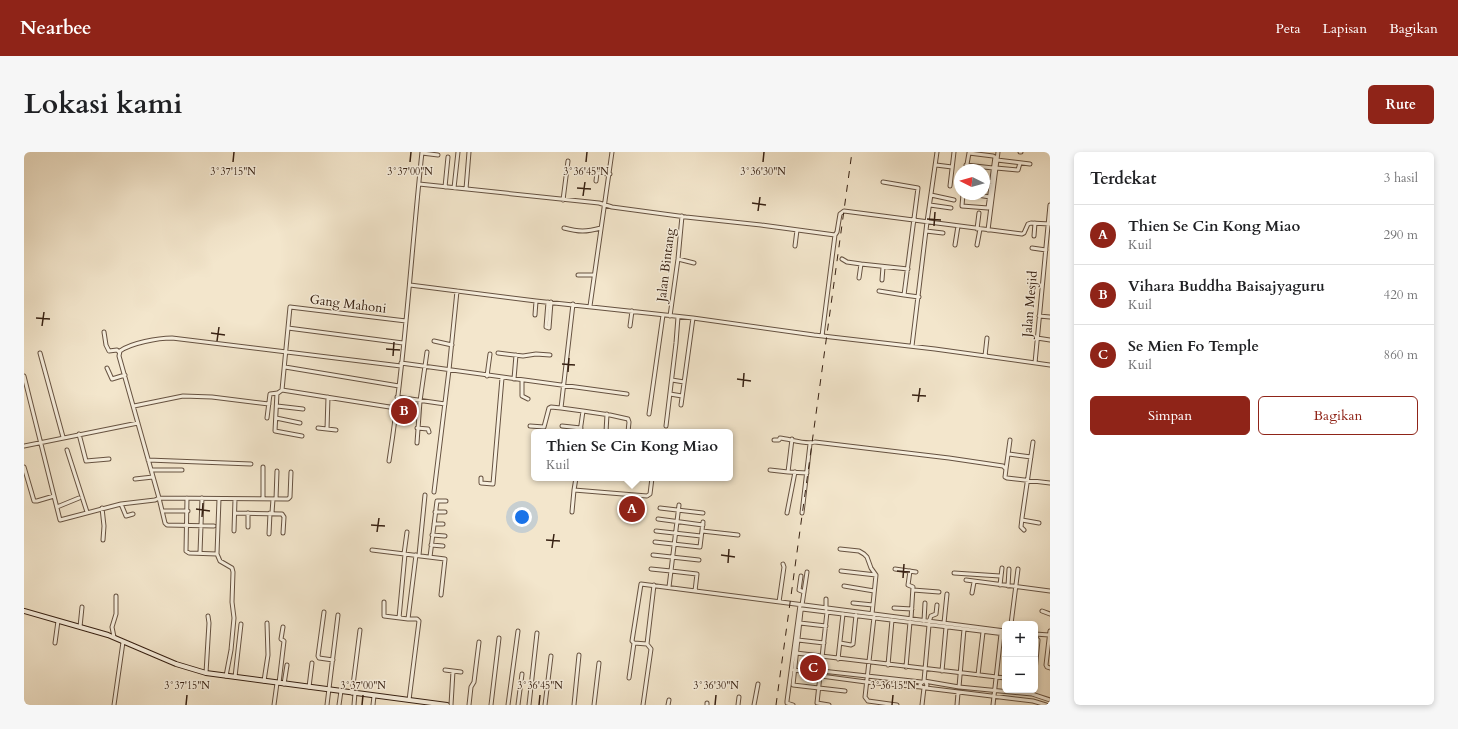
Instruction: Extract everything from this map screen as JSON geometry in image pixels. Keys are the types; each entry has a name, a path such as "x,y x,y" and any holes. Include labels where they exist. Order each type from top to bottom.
{"main road":[{"path":"24,611 114,637 176,664 206,673 409,700 429,704 447,705"}],"street":[{"path":"454,188 458,152"},
{"path":"466,189 469,152"},
{"path":"590,306 612,152"},
{"path":"912,346 937,152"},
{"path":"950,186 954,152"},
{"path":"988,230 998,152"},
{"path":"389,461 410,285 422,153 438,155"},
{"path":"966,164 968,154 970,153 994,156 995,168"},
{"path":"445,187 448,157"},
{"path":"997,160 1030,164"},
{"path":"564,200 568,161"},
{"path":"990,167 1018,170 1020,163"},
{"path":"936,165 952,167"},
{"path":"596,181 597,173 610,174"},
{"path":"883,182 918,188 904,295"},
{"path":"990,196 993,182"},
{"path":"419,184 605,204 612,207 835,235"},
{"path":"931,195 954,200"},
{"path":"962,200 962,206 987,209 990,200"},
{"path":"930,205 951,208"},
{"name":"Jalan Mesjid","path":"1035,363 1050,205"},
{"path":"822,336 835,235 837,232 839,216 842,211 1022,234 1029,223 1049,224"},
{"path":"977,245 979,213"},
{"name":"Jalan Bintang","path":"670,316 682,216"},
{"path":"1034,236 1035,223"},
{"path":"955,245 958,226"},
{"path":"564,228 578,232 585,232 601,228"},
{"path":"795,246 797,230"},
{"path":"926,231 943,233"},
{"path":"1032,248 1046,250"},
{"path":"678,259 694,263"},
{"path":"842,259 848,262 861,264 908,269"},
{"path":"1044,260 1050,260"},
{"path":"859,278 861,264"},
{"path":"882,280 883,267"},
{"path":"578,275 594,276"},
{"path":"410,285 536,301 693,318 1050,365"},
{"path":"434,492 457,291"},
{"path":"880,291 919,297"},
{"path":"535,315 536,301"},
{"path":"550,302 548,328 546,327 550,302"},
{"path":"561,408 573,304"},
{"name":"Gang Mahoni","path":"288,328 289,309 292,307 406,321"},
{"path":"630,326 632,311"},
{"path":"649,414 662,315"},
{"path":"1039,316 1050,317"},
{"path":"666,426 678,317"},
{"path":"681,405 693,318"},
{"path":"282,390 288,328 403,343"},
{"path":"104,332 106,345 109,351 116,350 119,352 140,344 170,338 401,364 627,394"},
{"path":"985,356 987,338"},
{"path":"1037,338 1050,340"},
{"path":"434,341 452,344"},
{"path":"119,352 165,523 167,525 214,526"},
{"path":"417,443 417,428 427,352"},
{"path":"40,353 63,438"},
{"path":"498,353 527,356 536,354 550,355"},
{"path":"487,376 490,354"},
{"path":"514,379 516,355"},
{"path":"285,367 399,386"},
{"path":"107,368 112,379 125,376"},
{"path":"24,376 60,520 102,508 121,504 153,501 159,498 289,498 291,472"},
{"path":"480,478 481,483 493,484 502,378"},
{"path":"522,380 522,396 528,399"},
{"path":"672,380 684,382"},
{"path":"268,418 270,394 278,393 282,390 396,408"},
{"path":"278,393 274,430 276,432 302,436"},
{"path":"670,394 682,396"},
{"path":"134,406 183,396 212,397 269,404"},
{"path":"327,429 328,397"},
{"path":"397,397 445,404"},
{"path":"277,406 303,409"},
{"path":"530,426 545,427 549,408 551,407 607,414 628,419 628,429"},
{"path":"580,429 583,411"},
{"path":"606,429 607,414"},
{"path":"276,418 300,423"},
{"path":"24,446 138,423"},
{"path":"562,426 576,429"},
{"path":"318,428 336,430"},
{"path":"417,428 428,429 429,432"},
{"path":"79,434 86,462 109,459"},
{"path":"774,440 779,440 780,438 792,439 810,444 815,442 949,458 1002,466 1006,469"},
{"path":"788,472 792,439"},
{"path":"1010,440 1005,477 1050,482"},
{"path":"1024,530 1022,520 1033,442"},
{"path":"802,513 810,444"},
{"path":"67,450 87,512"},
{"path":"1009,454 1031,457"},
{"path":"148,460 251,464"},
{"path":"24,467 34,501 54,496"},
{"path":"263,467 263,499"},
{"path":"151,470 182,470"},
{"path":"770,470 807,473"},
{"path":"269,534 271,513 275,499 277,471"},
{"path":"788,513 795,472"},
{"path":"135,479 153,477"},
{"path":"572,512 576,481"},
{"path":"574,490 648,496 651,492 652,481"},
{"path":"408,619 425,495"},
{"path":"57,507 79,498"},
{"path":"187,498 188,511 186,551 188,553 217,554"},
{"path":"200,553 202,498"},
{"path":"219,499 217,554 220,561 232,568 234,574 232,602 234,618 226,676"},
{"path":"234,531 235,499"},
{"path":"430,557 437,500 446,501"},
{"path":"121,504 126,516 133,514"},
{"path":"669,587 679,505"},
{"path":"102,508 104,526 103,540"},
{"path":"660,508 703,513"},
{"path":"163,511 188,511"},
{"path":"435,512 445,512"},
{"path":"235,513 271,513 284,515 283,533"},
{"path":"248,513 248,527"},
{"path":"655,542 700,547 703,524 658,520"},
{"path":"1022,520 1039,523"},
{"path":"434,524 443,524"},
{"path":"656,531 701,536"},
{"path":"702,531 738,535"},
{"path":"399,618 407,532"},
{"path":"432,535 445,536"},
{"path":"431,545 443,546"},
{"path":"840,549 859,551 864,554 876,575 866,676 866,700 897,705"},
{"path":"372,550 445,559 441,595"},
{"path":"653,555 698,560"},
{"path":"779,602 784,568 783,564"},
{"path":"1000,585 1002,568"},
{"path":"651,569 697,574 695,591"},
{"path":"894,569 916,572"},
{"path":"1008,586 1009,569"},
{"path":"1011,621 1018,569"},
{"path":"841,571 876,575"},
{"path":"906,667 913,590 913,587 908,584 910,571"},
{"path":"793,705 788,704 787,702 807,572"},
{"path":"954,573 1000,576"},
{"path":"801,576 799,590 804,592"},
{"path":"966,580 1050,591"},
{"path":"972,593 974,582"},
{"path":"629,678 634,643 632,640 640,584 801,605 843,614 873,616 892,620 924,621 946,627 1002,634"},
{"path":"643,705 651,649 647,644 654,585"},
{"path":"844,586 874,591"},
{"path":"913,590 939,592"},
{"path":"944,623 947,594"},
{"path":"114,637 111,628 116,614 116,596"},
{"path":"826,599 826,626 822,671 817,703 829,705"},
{"path":"384,602 383,615 417,619 419,621 409,700"},
{"path":"853,603 873,605"},
{"path":"924,621 925,603"},
{"path":"922,705 924,688 927,685 924,682 929,623 931,616 936,614 937,605"},
{"path":"80,627 82,607"},
{"path":"894,608 912,609"},
{"path":"845,692 793,685 801,611 803,609 826,610 1002,631"},
{"path":"1042,611 1050,614"},
{"path":"324,612 318,656 319,658 333,660"},
{"path":"838,659 843,614"},
{"path":"327,705 338,615"},
{"path":"840,643 850,645 853,644 856,615"},
{"path":"206,673 209,623 208,616"},
{"path":"888,665 892,620"},
{"path":"55,644 58,621"},
{"path":"264,681 268,655 267,623"},
{"path":"800,623 826,626"},
{"path":"234,677 237,671 242,624"},
{"path":"280,683 284,640 281,638 283,627"},
{"path":"942,671 946,627"},
{"path":"959,687 964,629"},
{"path":"354,705 360,630"},
{"path":"508,705 518,631"},
{"path":"978,675 983,632"},
{"path":"529,705 538,633"},
{"path":"1038,634 1050,633 1046,665 1050,668"},
{"path":"491,705 499,638"},
{"path":"798,640 824,643"},
{"path":"994,705 1002,641"},
{"path":"114,705 123,642"},
{"path":"469,705 471,687 474,682 479,642"},
{"path":"634,643 647,644"},
{"path":"796,654 1002,678"},
{"path":"574,705 579,655"},
{"path":"545,705 551,656"},
{"path":"309,687 312,663"},
{"path":"594,705 599,663"},
{"path":"274,705 287,665"},
{"path":"445,670 461,672"},
{"path":"794,670 814,673 821,676 994,697 1046,705"},
{"path":"451,705 453,671"},
{"path":"814,673 822,671 1032,694 1050,700"},
{"path":"518,705 522,674"},
{"path":"924,682 920,685 924,688"},
{"path":"754,705 758,684"},
{"path":"339,705 341,691"},
{"path":"957,705 958,693"},
{"path":"373,705 374,696"},
{"path":"738,705 739,698"},
{"path":"668,705 669,700"}],"railway":[{"path":"776,705 852,152"}],"place":[{"name":"Vihara Buddha Baisajyaguru","path":"404,411"},
{"name":"Thien Se Cin Kong Miao","path":"632,509"},
{"name":"Se Mien Fo Temple","path":"813,668"}]}
